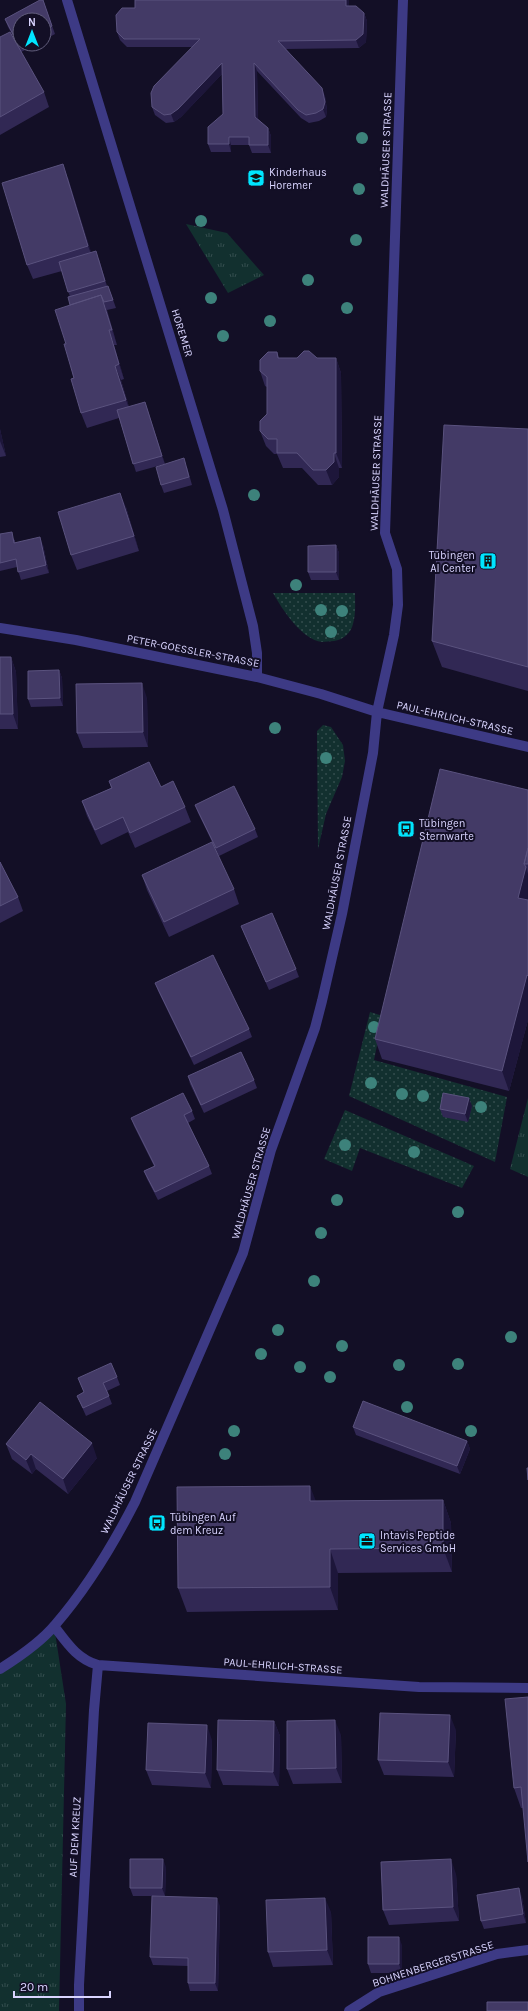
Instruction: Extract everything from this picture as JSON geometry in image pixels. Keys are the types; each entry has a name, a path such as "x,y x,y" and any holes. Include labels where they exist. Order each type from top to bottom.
{"street":[{"name":"HOREMER","path":"67,0 223,510 253,626 257,653 257,676"},
{"name":"WALDHÄUSER STRASSE","path":"0,1669 54,1626 88,1582 132,1507 182,1396 243,1253 271,1150 315,1028 330,971 373,752 377,712 394,634 398,605 397,569 385,533 403,0"},
{"name":"PETER-GOESSLER-STRASSE","path":"0,628 76,640 257,676 322,694 377,712"},
{"name":"PAUL-EHRLICH-STRASSE","path":"377,712 528,747"},
{"name":"PAUL-EHRLICH-STRASSE","path":"54,1626 68,1644 85,1661 98,1665 418,1686 528,1688"},
{"name":"AUF DEM KREUZ","path":"79,2011 79,1977 93,1718 98,1665"},
{"name":"BOHNENBERGERSTRASSE","path":"349,2011 379,1992 497,1954 528,1950"}],"green space":[{"path":"186,224 227,233 264,275 228,293"},
{"path":"273,593 355,593 355,612 352,627 346,636 340,639 322,642 315,640 307,636 293,623"},
{"path":"323,725 331,727 343,745 345,761 342,777 326,814 318,849 317,731"},
{"path":"370,1012 383,1016 374,1060 507,1097 495,1162 349,1096"},
{"path":"528,1098 528,1177 510,1169"},
{"path":"345,1110 474,1166 462,1188 360,1148 352,1171 324,1159"},
{"path":"54,1626 66,1704 59,2011 0,2011 0,1669"}],"building":[{"path":"40,0 43,0 47,12 18,12"},
{"path":"135,0 346,0 346,6 356,6 364,13 363,34 356,40 278,41 322,88 325,102 323,109 316,113 306,115 298,110 254,63 255,117 268,128 268,145 249,145 249,137 229,137 229,144 208,144 208,127 223,114 222,63 178,109 171,114 164,115 152,107 151,93 154,86 200,39 124,39 117,32 116,15 122,8 135,8"},
{"path":"12,15 12,32 5,19"},
{"path":"10,32 12,36 12,52 21,52 44,92 0,117 0,37"},
{"path":"63,164 88,246 27,265 2,183"},
{"path":"96,251 105,281 68,292 59,262"},
{"path":"108,286 113,300 104,302 101,295 70,305 68,297"},
{"path":"101,295 112,330 109,330 119,364 115,366 126,400 81,413 71,379 74,378 64,344 66,344 55,310"},
{"path":"304,351 309,351 317,358 336,358 336,453 334,453 334,462 326,470 313,470 297,453 277,453 277,439 268,439 260,431 260,421 267,414 267,377 260,371 260,360 268,352 277,352 278,358 297,358"},
{"path":"145,402 162,456 133,464 117,410"},
{"name":"Tübingen AI Center","path":"444,425 528,429 528,667 432,641"},
{"path":"184,458 189,477 161,485 156,467"},
{"path":"120,493 134,536 71,555 58,512"},
{"path":"12,532 14,543 40,537 46,565 18,572 16,559 0,563 0,534"},
{"path":"336,545 336,572 308,572 308,546"},
{"path":"0,657 11,657 13,714 0,714"},
{"path":"59,670 60,698 28,699 28,671"},
{"path":"142,683 143,732 77,733 76,684"},
{"path":"149,762 161,787 173,781 185,807 130,833 123,817 95,830 82,801 112,788 109,781"},
{"path":"440,769 528,790 528,848 524,864 526,867 518,898 528,900 528,976 527,975 502,1071 375,1039"},
{"path":"234,786 255,829 216,848 195,805"},
{"path":"212,842 234,889 164,922 142,875"},
{"path":"528,848 528,864 524,864"},
{"path":"0,862 18,897 0,906"},
{"path":"272,913 296,969 266,982 241,926"},
{"path":"213,955 249,1029 191,1057 155,983"},
{"path":"241,1052 254,1080 201,1105 188,1076"},
{"path":"183,1093 192,1111 184,1115 209,1166 155,1192 144,1171 155,1166 131,1118"},
{"path":"443,1093 469,1098 465,1114 440,1109"},
{"path":"111,1363 117,1377 103,1383 109,1396 83,1408 77,1396 84,1392 78,1378"},
{"path":"363,1401 467,1441 457,1466 353,1427"},
{"path":"40,1402 92,1443 63,1479 31,1454 26,1460 6,1444"},
{"path":"310,1486 310,1501 443,1500 443,1548 330,1549 330,1587 178,1588 177,1487"},
{"path":"528,1697 528,1862 521,1787 514,1788 505,1699"},
{"path":"380,1713 450,1715 448,1762 378,1760"},
{"path":"218,1720 274,1721 273,1772 217,1770"},
{"path":"335,1720 336,1768 287,1769 287,1721"},
{"path":"148,1723 207,1725 205,1773 146,1770"},
{"path":"130,1859 163,1859 162,1888 130,1888"},
{"path":"451,1859 453,1907 383,1910 381,1862"},
{"path":"519,1888 523,1914 481,1921 477,1895"},
{"path":"152,1896 217,1898 215,1983 188,1983 188,1958 150,1957"},
{"path":"325,1898 327,1950 268,1952 266,1900"},
{"path":"368,1937 399,1937 399,1964 368,1964"},
{"path":"487,2002 528,2002 528,2011 487,2011"}],"place":[{"name":"Kinderhaus Horemer","path":"256,178"},
{"name":"Tübingen AI Center","path":"488,561"},
{"name":"Tübingen Sternwarte","path":"406,829"},
{"name":"Tübingen Auf dem Kreuz","path":"157,1523"},
{"name":"Intavis Peptide Services GmbH","path":"367,1541"}]}
